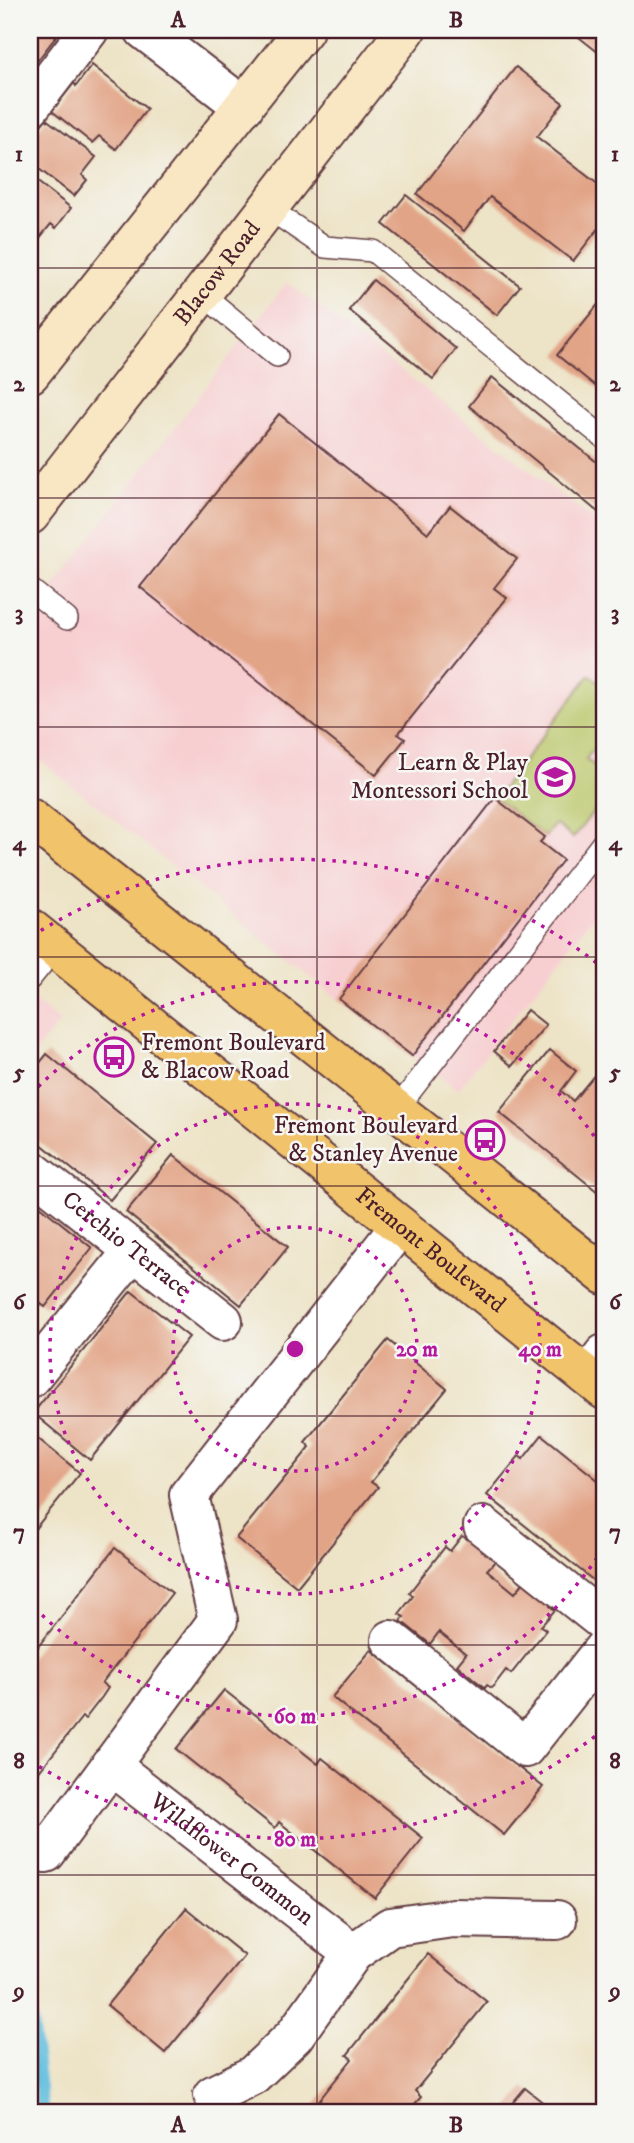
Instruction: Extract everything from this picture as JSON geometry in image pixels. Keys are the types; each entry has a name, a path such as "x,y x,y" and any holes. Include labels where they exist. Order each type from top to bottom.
{"main road":[{"path":"30,374 304,30"},
{"name":"Blacow Road","path":"30,515 406,30"},
{"path":"30,818 604,1275"},
{"name":"Fremont Boulevard","path":"42,938 400,1226 599,1373"}],"street":[{"path":"30,107 89,30"},
{"path":"144,30 244,107"},
{"name":"Cerchio Terrace","path":"30,1169 223,1321"},
{"path":"46,1853 218,1620 189,1495 400,1226"},
{"path":"30,1378 133,1251"},
{"path":"483,1526 604,1622"},
{"path":"391,1640 525,1748 604,1648"},
{"name":"Wildflower Common","path":"110,1765 353,1953"},
{"path":"213,2095 253,2075 294,2036 353,1953 390,1927 453,1918 557,1920"}],"lane":[{"path":"268,208 325,247 373,251 604,438"},
{"path":"201,293 277,355"},
{"path":"30,589 67,619"},
{"path":"396,1110 604,841"},
{"path":"30,979 42,938"}],"shaded area":[{"path":"287,282 604,528 604,902 458,1090 334,996 30,752 30,616"},
{"path":"30,997 60,1022 30,1058"}],"green space":[{"path":"590,675 604,686 604,735 586,759 604,773 604,798 573,838 555,824 545,837 495,798"}],"building":[{"path":"30,30 61,30 30,70"},
{"path":"570,30 604,30 604,57"},
{"path":"92,65 147,109 116,149 99,136 92,143 52,111"},
{"path":"516,67 563,103 537,137 604,189 604,221 573,261 490,197 464,231 417,194"},
{"path":"46,119 96,157 82,175 87,180 74,196 30,162 30,139"},
{"path":"30,176 71,208 56,228 51,224 38,240 30,233"},
{"path":"406,195 520,286 497,315 383,224"},
{"path":"373,280 456,349 433,379 349,310"},
{"path":"604,297 604,393 557,355"},
{"path":"492,377 604,468 604,517 469,406"},
{"path":"279,414 428,533 450,506 517,559 494,588 507,598 398,734 405,739 376,775 140,587"},
{"path":"495,798 545,837 540,842 563,860 412,1056 339,999"},
{"path":"527,1010 546,1025 512,1066 494,1051"},
{"path":"550,1050 576,1071 561,1091 573,1101 597,1072 604,1078 604,1197 499,1112"},
{"path":"47,1054 157,1144 110,1200 30,1135 30,1075"},
{"path":"173,1155 288,1247 241,1305 126,1212"},
{"path":"30,1198 92,1248 45,1307 30,1295"},
{"path":"131,1291 189,1337 90,1460 33,1413"},
{"path":"388,1340 447,1389 371,1482 378,1487 297,1587 236,1538 310,1447 305,1442"},
{"path":"30,1432 80,1473 30,1535"},
{"path":"542,1435 604,1485 604,1589 487,1495 519,1456 523,1459"},
{"path":"462,1536 467,1539 469,1536 497,1559 487,1570 515,1593 524,1582 552,1603 550,1606 555,1610 541,1626 546,1630 511,1674 506,1670 492,1688 487,1685 485,1688 457,1665 466,1654 439,1632 430,1644 401,1621 404,1617 399,1614 413,1596 409,1593 445,1547 450,1551"},
{"path":"115,1548 172,1593 102,1683 108,1688 102,1697 85,1719 82,1717 30,1783 30,1657"},
{"path":"371,1650 543,1787 504,1835 332,1697"},
{"path":"604,1674 604,1701 591,1690"},
{"path":"224,1690 318,1764 322,1758 423,1838 375,1898 279,1822 275,1828 176,1749"},
{"path":"186,1908 245,1956 165,2053 107,2005"},
{"path":"428,1954 487,2002 415,2091 421,2097 407,2113 309,2113 352,2059 347,2055"},
{"path":"525,2088 556,2113 504,2113"}],"waterway":[{"path":"30,2007 43,2113"}],"place":[{"name":"Learn & Play Montessori School","path":"555,777"},
{"name":"Fremont Boulevard & Blacow Road","path":"114,1057"},
{"name":"Fremont Boulevard & Stanley Avenue","path":"485,1140"}]}
